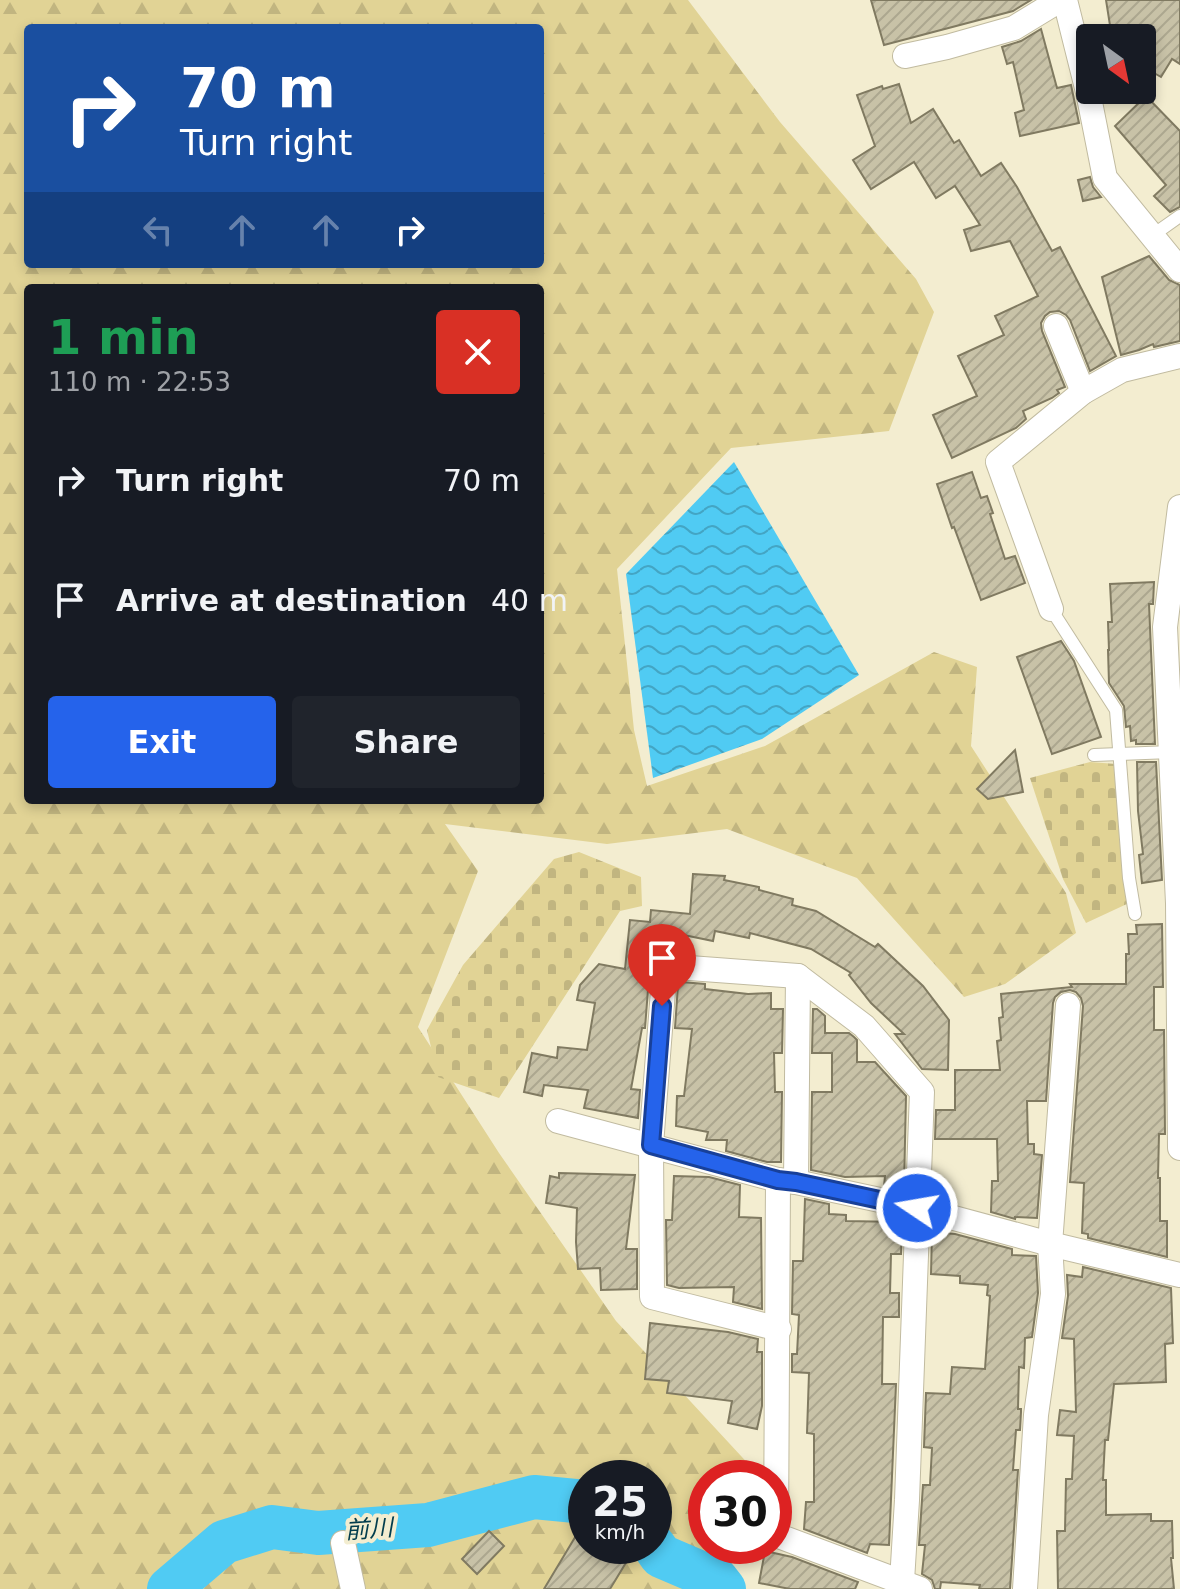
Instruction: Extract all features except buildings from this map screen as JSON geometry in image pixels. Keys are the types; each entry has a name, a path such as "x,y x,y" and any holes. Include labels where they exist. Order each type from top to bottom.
{"street":[{"path":"905,56 1014,28 1062,0 1088,92 1105,178 1180,270"},
{"path":"1056,326 1083,392"},
{"path":"1051,609 998,462 1083,392 1122,370 1180,356"},
{"path":"1180,507 1165,627 1178,844 1180,1148"},
{"path":"779,1329 652,1297 651,1145 664,978 676,967 798,976 864,1026 922,1092 907,1500 911,1585 776,1535 779,1329 798,976"},
{"path":"1025,1589 1036,1415 1053,1294 1050,1244 1068,1005"},
{"path":"558,1121 787,1181 917,1208 1180,1275"},
{"path":"343,1543 353,1589"}],"lane":[{"path":"1153,235 1180,216"},
{"path":"1051,609 1116,710 1129,878 1135,914"},
{"path":"1094,755 1171,752"}],"green space":[{"path":"0,0 688,0 780,122 916,279 934,312 889,431 731,448 617,569 634,730 647,786 765,746 934,652 977,667 971,746 1066,893 1076,933 1005,984 964,997 857,878 727,829 607,844 445,824 478,871 418,1027 499,1153 616,1321 745,1460 688,1460 688,1564 731,1564 701,1589 0,1589"},
{"path":"1090,762 1116,764 1129,903 1086,923 1063,879 1030,778"},
{"path":"579,852 641,877 642,906 620,911 499,1098 438,1077 427,1030 463,965 554,859"}],"water":[{"path":"734,462 859,675 762,739 653,778 626,574"}],"waterway":[{"name":"前川","path":"169,1589 224,1542 272,1527 318,1533 428,1525 534,1497 568,1500"},
{"name":"前川","path":"672,1561 717,1580 724,1589"}],"route":[{"path":"662,1006 651,1145 778,1180 917,1208"}]}
